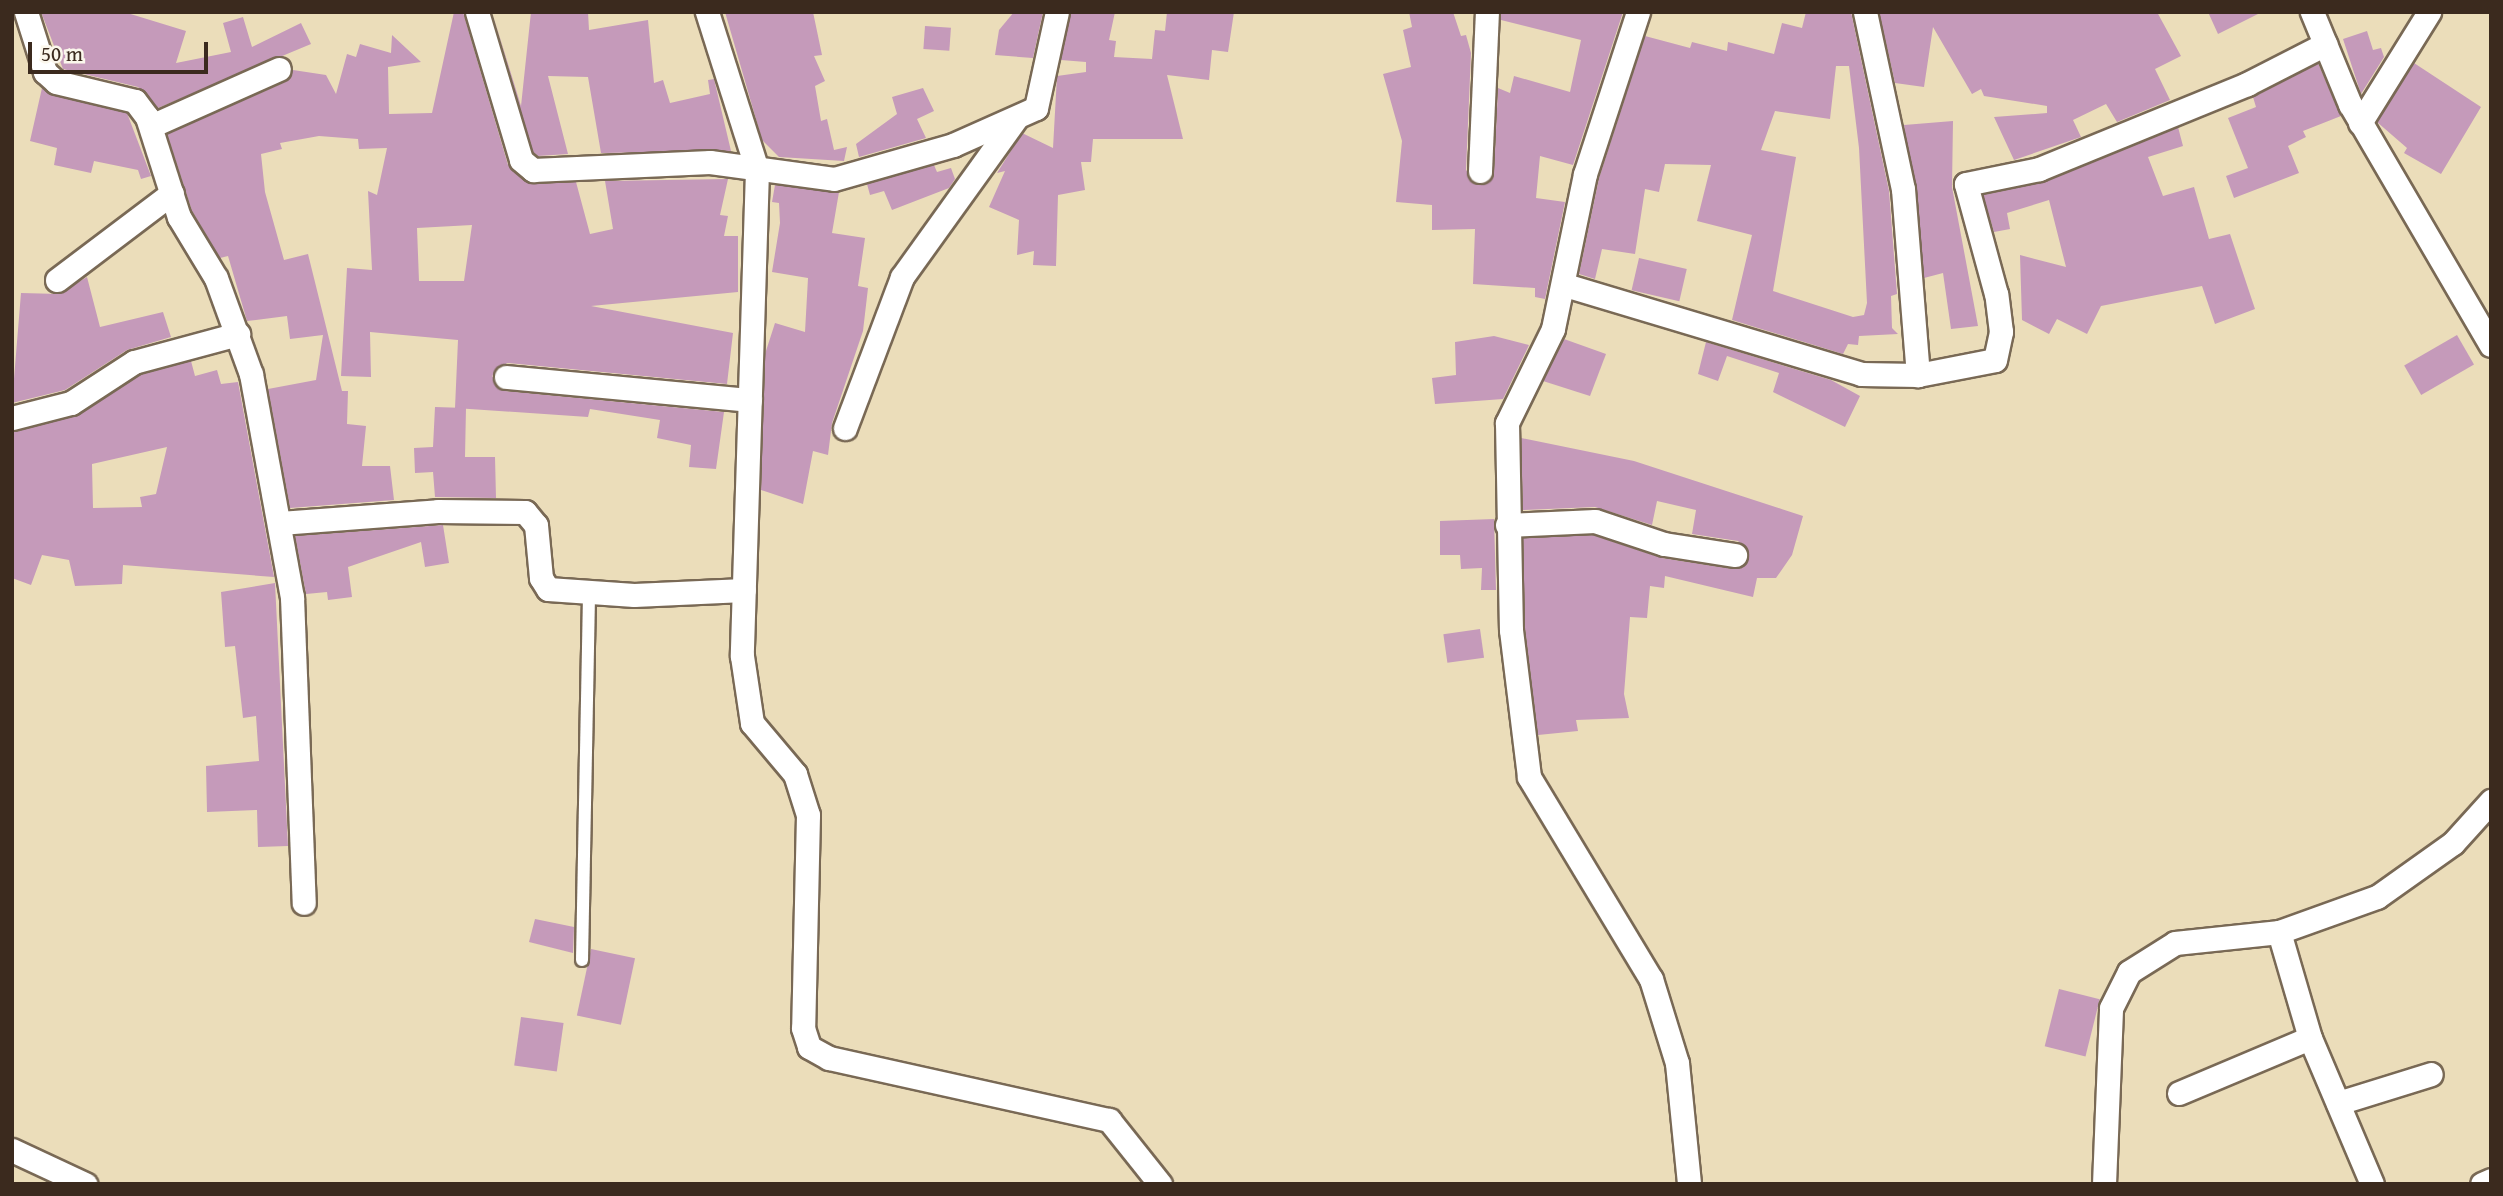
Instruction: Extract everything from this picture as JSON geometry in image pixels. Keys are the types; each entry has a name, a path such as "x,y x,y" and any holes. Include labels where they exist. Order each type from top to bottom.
{"street":[{"path":"26,12 41,62 56,82 135,101 151,126 172,193 238,334 281,523 294,625 304,903"},
{"path":"477,12 521,160 533,170 618,171 685,161 757,170 857,177 1015,119 1036,108 1057,12"},
{"path":"707,12 757,170 742,656 752,723 795,774 808,815 803,1028 809,1047 829,1058 1109,1119 1160,1184"},
{"path":"1480,171 1487,12"},
{"path":"1638,12 1585,174 1553,329 1507,423 1511,630 1529,777 1651,979 1677,1063 1689,1184"},
{"path":"1865,12 1903,189 1918,375"},
{"path":"2312,12 2360,123 2491,345"},
{"path":"2360,123 2429,12"},
{"path":"1564,285 1861,374 1918,375 1995,360 2001,332 1996,294 1966,184 2039,169 2246,84 2325,44"},
{"path":"151,126 279,69"},
{"path":"845,428 902,277 1015,119"},
{"path":"57,280 172,193"},
{"path":"12,418 71,402 134,362 238,334"},
{"path":"506,377 750,400"},
{"path":"281,523 438,511 525,512 536,525 544,585 589,593 744,590"},
{"path":"1507,525 1595,520 1664,544 1735,555"},
{"path":"2104,1184 2111,1008 2129,972 2175,943 2279,932 2377,897 2453,843 2491,801"},
{"path":"2279,932 2310,1038 2372,1184"},
{"path":"2179,1093 2310,1038"},
{"path":"2338,1103 2431,1074"},
{"path":"12,1150 85,1184"},
{"path":"2482,1184 2491,1180"}],"lane":[{"path":"582,960 589,593"}],"building":[{"path":"41,12 124,12 186,31 176,63 231,52 223,23 243,17 252,47 301,23 311,44 158,108 138,87 63,69"},
{"path":"454,12 463,12 508,165 533,184 576,182 590,234 613,229 605,181 728,179 720,215 728,216 724,236 738,236 738,292 591,306 733,333 727,384 507,363 492,376 505,391 724,412 716,469 689,467 691,445 657,438 660,420 590,409 588,417 455,408 458,340 370,332 371,377 341,376 347,268 372,270 368,191 377,195 387,148 359,149 358,139 319,136 280,143 282,149 261,154 265,192 284,260 308,254 342,391 348,391 347,424 366,426 362,466 390,466 394,500 290,508 268,389 316,380 323,335 290,339 287,316 247,321 228,256 220,258 192,211 167,134 285,82 293,70 326,75 336,94 347,54 356,57 360,44 391,53 392,35 421,62 388,67 389,114 432,113","holes":["472,225 464,281 419,281 417,228"]},
{"path":"492,12 521,106 531,12 588,12 589,30 648,20 654,83 663,80 670,103 710,94 708,80 714,79 731,151 601,153 588,77 548,76 568,154 538,156 533,152"},
{"path":"725,12 813,12 822,55 814,56 825,81 815,86 821,121 827,119 834,150 847,147 844,161 779,157 762,140"},
{"path":"1014,12 1043,12 1033,58 995,55 999,30"},
{"path":"1071,12 1115,12 1109,40 1116,41 1114,57 1152,59 1155,30 1165,31 1167,12 1234,12 1228,52 1212,50 1209,80 1167,75 1183,139 1093,139 1091,162 1081,162 1085,190 1058,195 1056,266 1033,265 1034,251 1017,255 1019,220 989,207 1005,171 997,173 1022,133 1053,148 1057,76 1086,72 1086,62 1061,60"},
{"path":"1409,12 1453,12 1461,36 1466,35 1471,53 1466,170 1480,185 1494,172 1498,88 1510,93 1514,76 1570,92 1581,40 1501,20 1501,12 1623,12 1573,165 1540,156 1536,198 1565,202 1545,299 1535,297 1535,288 1473,284 1475,229 1432,230 1432,205 1396,202 1402,141 1383,74 1411,67 1403,30 1412,27"},
{"path":"1806,12 1851,12 1889,191 1897,294 1891,296 1892,328 1898,334 1859,336 1858,345 1848,344 1843,354 1732,320 1752,235 1697,221 1711,165 1665,164 1659,192 1645,189 1635,254 1602,249 1595,279 1579,274 1599,178 1645,36 1690,48 1692,42 1727,51 1728,42 1774,54 1782,23 1802,28","holes":["1836,66 1849,66 1859,148 1867,303 1864,315 1853,317 1773,291 1796,157 1761,150 1775,111 1830,119"]},
{"path":"1879,12 2157,12 2181,56 2155,69 2170,100 2117,122 2106,104 2073,120 2081,137 2014,160 1994,117 2047,113 2047,106 1984,96 1981,89 1972,94 1933,27 1924,87 1895,83"},
{"path":"2208,12 2262,12 2218,34"},
{"path":"925,26 951,28 949,51 923,49"},
{"path":"2367,31 2373,50 2381,48 2384,57 2361,94 2343,39"},
{"path":"2318,63 2341,116 2303,131 2306,137 2288,146 2299,173 2234,198 2226,176 2248,168 2228,118 2256,107 2253,97"},
{"path":"2414,63 2481,107 2441,174 2404,153 2407,148 2377,122"},
{"path":"42,88 127,113 151,176 141,179 138,170 94,161 91,173 54,165 57,148 30,141"},
{"path":"923,88 934,111 917,119 926,138 859,157 856,144 897,114 892,97"},
{"path":"1953,121 1952,187 1978,326 1951,329 1943,273 1924,278 1904,125"},
{"path":"2178,127 2183,146 2148,157 2163,196 2194,187 2209,239 2230,234 2255,309 2215,324 2202,286 2101,306 2087,334 2057,319 2049,334 2022,320 2020,255 2066,267 2049,200 2007,213 2010,229 1994,232 1983,195 2044,182"},
{"path":"934,165 937,172 951,168 955,179 949,188 892,210 884,191 870,195 867,184"},
{"path":"775,185 839,192 832,233 865,238 858,286 868,288 863,331 832,423 828,455 813,451 803,504 761,490 765,354 775,323 805,332 808,278 772,272 780,223 779,203 772,202"},
{"path":"1639,258 1687,269 1679,301 1632,290"},
{"path":"87,277 100,327 163,312 171,337 127,350 65,390 12,403 21,293 59,294"},
{"path":"2457,335 2474,364 2421,395 2404,366"},
{"path":"1494,336 1529,345 1503,399 1435,404 1432,378 1456,375 1455,342"},
{"path":"1564,339 1606,354 1590,396 1543,381"},
{"path":"1706,342 1831,380 1860,396 1845,427 1773,392 1779,373 1727,356 1718,381 1698,374"},
{"path":"191,361 195,376 217,370 221,384 238,382 274,577 123,565 122,584 75,586 69,560 42,555 31,585 12,578 12,432 75,416 140,375","holes":["167,447 156,494 140,497 142,507 93,508 92,464"]},
{"path":"435,407 466,408 465,457 495,457 496,498 435,497 433,472 415,473 414,448 433,447"},
{"path":"1521,438 1634,461 1803,516 1792,555 1776,578 1757,578 1753,597 1665,576 1664,588 1650,586 1647,618 1630,617 1624,694 1629,718 1576,720 1578,731 1538,735 1525,629 1523,538 1593,535 1662,558 1733,569 1745,564 1748,551 1738,541 1692,534 1696,510 1657,501 1652,525 1595,507 1523,510"},
{"path":"1494,519 1496,590 1481,590 1482,568 1461,569 1460,555 1440,555 1440,521"},
{"path":"443,525 449,563 425,567 421,542 348,567 352,597 328,600 327,592 306,594 295,536"},
{"path":"275,583 288,846 258,847 257,810 207,812 206,766 259,761 256,716 243,718 235,646 225,647 221,592"},
{"path":"1480,629 1484,658 1447,663 1443,634"},
{"path":"535,919 574,927 573,953 529,942"},
{"path":"591,949 635,958 621,1025 577,1016"},
{"path":"2059,989 2100,999 2085,1056 2045,1046"},
{"path":"521,1017 564,1023 557,1072 514,1066"}]}
